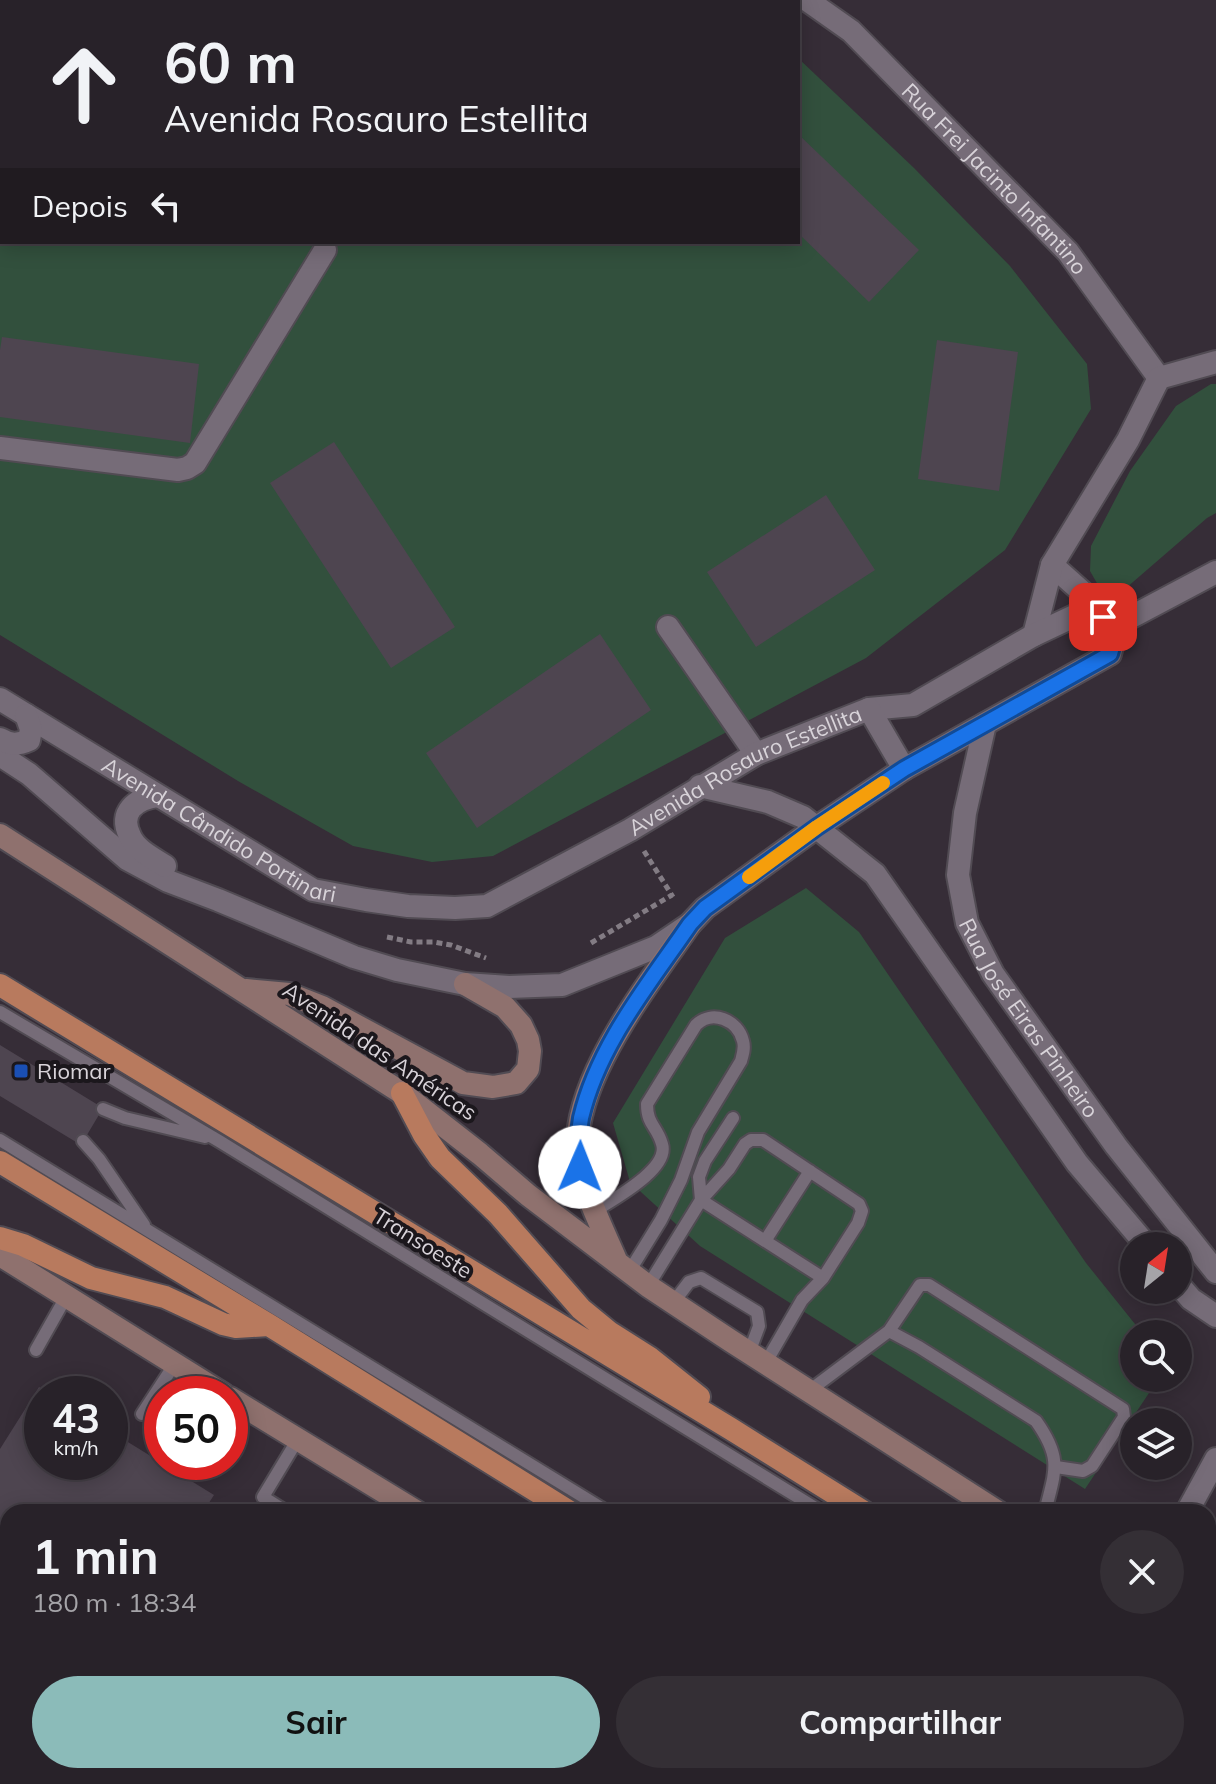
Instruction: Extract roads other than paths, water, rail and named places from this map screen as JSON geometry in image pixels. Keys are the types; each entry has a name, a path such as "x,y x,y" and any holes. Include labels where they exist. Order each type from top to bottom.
{"highway":[{"path":"0,985 851,1504"},
{"path":"402,1093 440,1158 498,1214 581,1309 678,1379 731,1429"},
{"path":"0,1162 557,1504"},
{"path":"0,1238 23,1245 91,1278 165,1297 223,1324 236,1327 269,1325"}],"main road":[{"name":"Avenida das Américas","path":"0,835 402,1093 528,1195 673,1303 986,1504"},
{"path":"631,1273 595,1211 580,1167 578,1144 581,1119 592,1083 616,1033 690,924"},
{"path":"243,990 289,994 322,1007 463,1083 493,1087 516,1083 528,1069 530,1051 521,1025 505,1007 465,984"},
{"path":"0,1255 193,1376"},
{"path":"248,1409 404,1504"}],"street":[{"name":"Rua Frei Jacinto Infantino","path":"807,0 851,31 1068,252 1159,378"},
{"path":"0,448 178,470 187,468 195,463 325,250"},
{"path":"1034,635 1052,565 1128,440 1159,378 1216,362"},
{"path":"1052,565 1118,624"},
{"path":"0,755 29,774 127,859 168,881 354,957 397,970 465,984 509,987 562,985 656,947 817,827 904,769 1110,654 1118,624 1216,572"},
{"name":"Avenida Rosauro Estellita","path":"455,908 487,906 630,830 756,754 869,709 913,705 1034,635 1087,610 1118,624"},
{"path":"668,627 756,754"},
{"name":"Avenida Cândido Portinari","path":"0,699 313,890 380,902 455,908"},
{"path":"869,709 904,769"},
{"path":"0,739 19,744 29,740 31,729 26,715"},
{"name":"Rua José Eiras Pinheiro","path":"985,724 965,813 958,875 967,923 1001,987 1116,1146 1216,1272"},
{"path":"700,786 768,802 803,817 875,874 1077,1163 1135,1232"},
{"path":"157,796 141,798 132,806 126,824 130,838 144,852 218,900"},
{"path":"1192,1300 1216,1316"},
{"path":"1191,1504 1216,1459"}],"lane":[{"name":"Transoeste","path":"0,1012 219,1141 809,1504"},
{"path":"595,1211 642,1180 662,1158 664,1149 647,1116 647,1104 696,1025 703,1018 712,1016 737,1027 744,1048 741,1061 698,1132 681,1180 631,1273"},
{"path":"103,1109 125,1118 219,1141"},
{"path":"701,1200 699,1177 705,1161 733,1118"},
{"path":"0,1140 595,1504"},
{"path":"631,1273 729,1169 751,1140 763,1140 859,1204 862,1211 858,1223 823,1278 757,1358"},
{"path":"83,1141 99,1159 148,1231"},
{"path":"765,1241 810,1171"},
{"path":"701,1200 823,1278"},
{"path":"673,1303 689,1282 701,1278 757,1312 757,1358"},
{"path":"809,1391 889,1331 920,1285 929,1285 1123,1409 1124,1417 1092,1466 1083,1471 1056,1467"},
{"path":"36,1350 66,1297"},
{"path":"889,1331 1036,1421 1053,1452 1056,1467 1047,1504"},
{"path":"142,1414 174,1365"},
{"path":"274,1504 263,1497 298,1439"}],"place":[{"name":"Riomar","path":"21,1071"}]}
